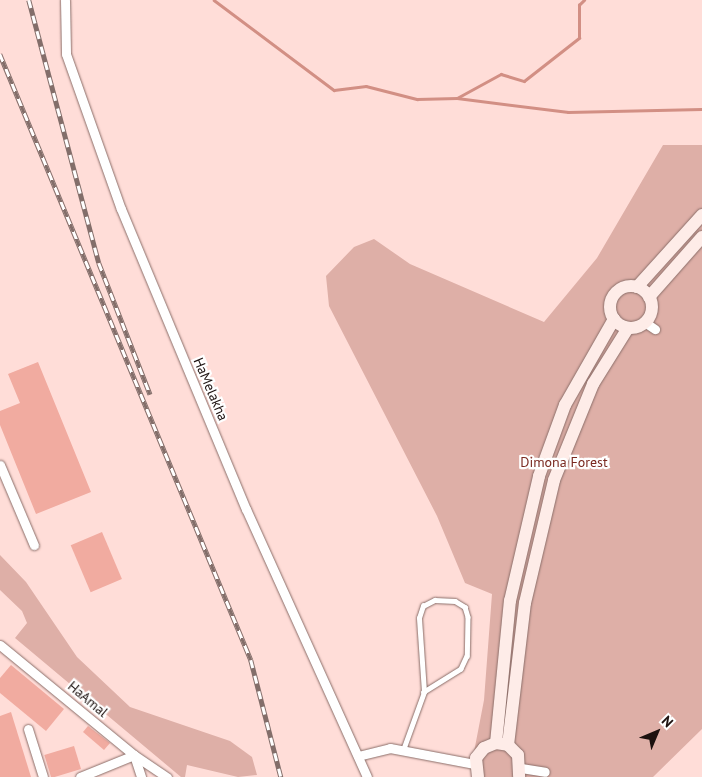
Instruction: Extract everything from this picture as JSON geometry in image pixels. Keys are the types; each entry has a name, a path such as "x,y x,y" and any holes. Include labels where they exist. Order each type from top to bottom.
{"main road":[{"path":"637,287 702,215"},
{"path":"650,297 702,237"},
{"path":"637,287 650,297 652,310 650,326 628,328 614,320 610,312 613,297 624,288 637,287"},
{"path":"502,744 510,601 539,476 566,405 614,320"},
{"path":"502,744 525,603 554,480 593,384 628,328"},
{"path":"478,777 475,764 484,748 502,744 518,755 520,773"}],"street":[{"name":"HaMelakha","path":"65,0 66,54 121,209 246,509 367,777"},
{"path":"0,465 34,545"},
{"name":"HaAmal","path":"4,647 134,755 167,777"},
{"path":"28,729 42,777"},
{"path":"358,756 380,748 475,764"},
{"path":"80,777 134,755 141,777"},
{"path":"520,773 545,772"}],"lane":[{"path":"403,752 424,692 418,618 423,606 435,600 455,601 464,607 468,617 467,656 461,669 424,692"}],"green space":[{"name":"Dimona Forest","path":"663,145 702,145 702,729 653,777 482,777 474,752 484,700 492,594 465,583 437,516 329,306 326,276 354,247 374,239 410,264 544,322 597,258"},
{"path":"0,555 26,582 77,657 130,707 230,741 252,757 257,775 238,777 187,765 185,777 181,777 15,638 27,623 22,611 0,590"}],"building":[{"path":"38,362 91,492 36,514 0,425 0,411 20,403 8,374"},
{"path":"102,532 122,579 91,592 71,545"},
{"path":"11,665 64,709 46,731 0,693 0,678"},
{"path":"11,712 31,777 0,777 0,716"},
{"path":"88,726 110,743 104,750 83,732"},
{"path":"74,746 81,769 51,777 44,755"}],"waterway":[{"path":"214,0 334,90 366,86 417,99 457,98 568,112 702,109"},
{"path":"457,98 501,74 524,81 579,38 579,5 584,0"}],"railway":[{"path":"29,0 99,263 150,394"},
{"path":"0,54 251,660 281,777"}]}
